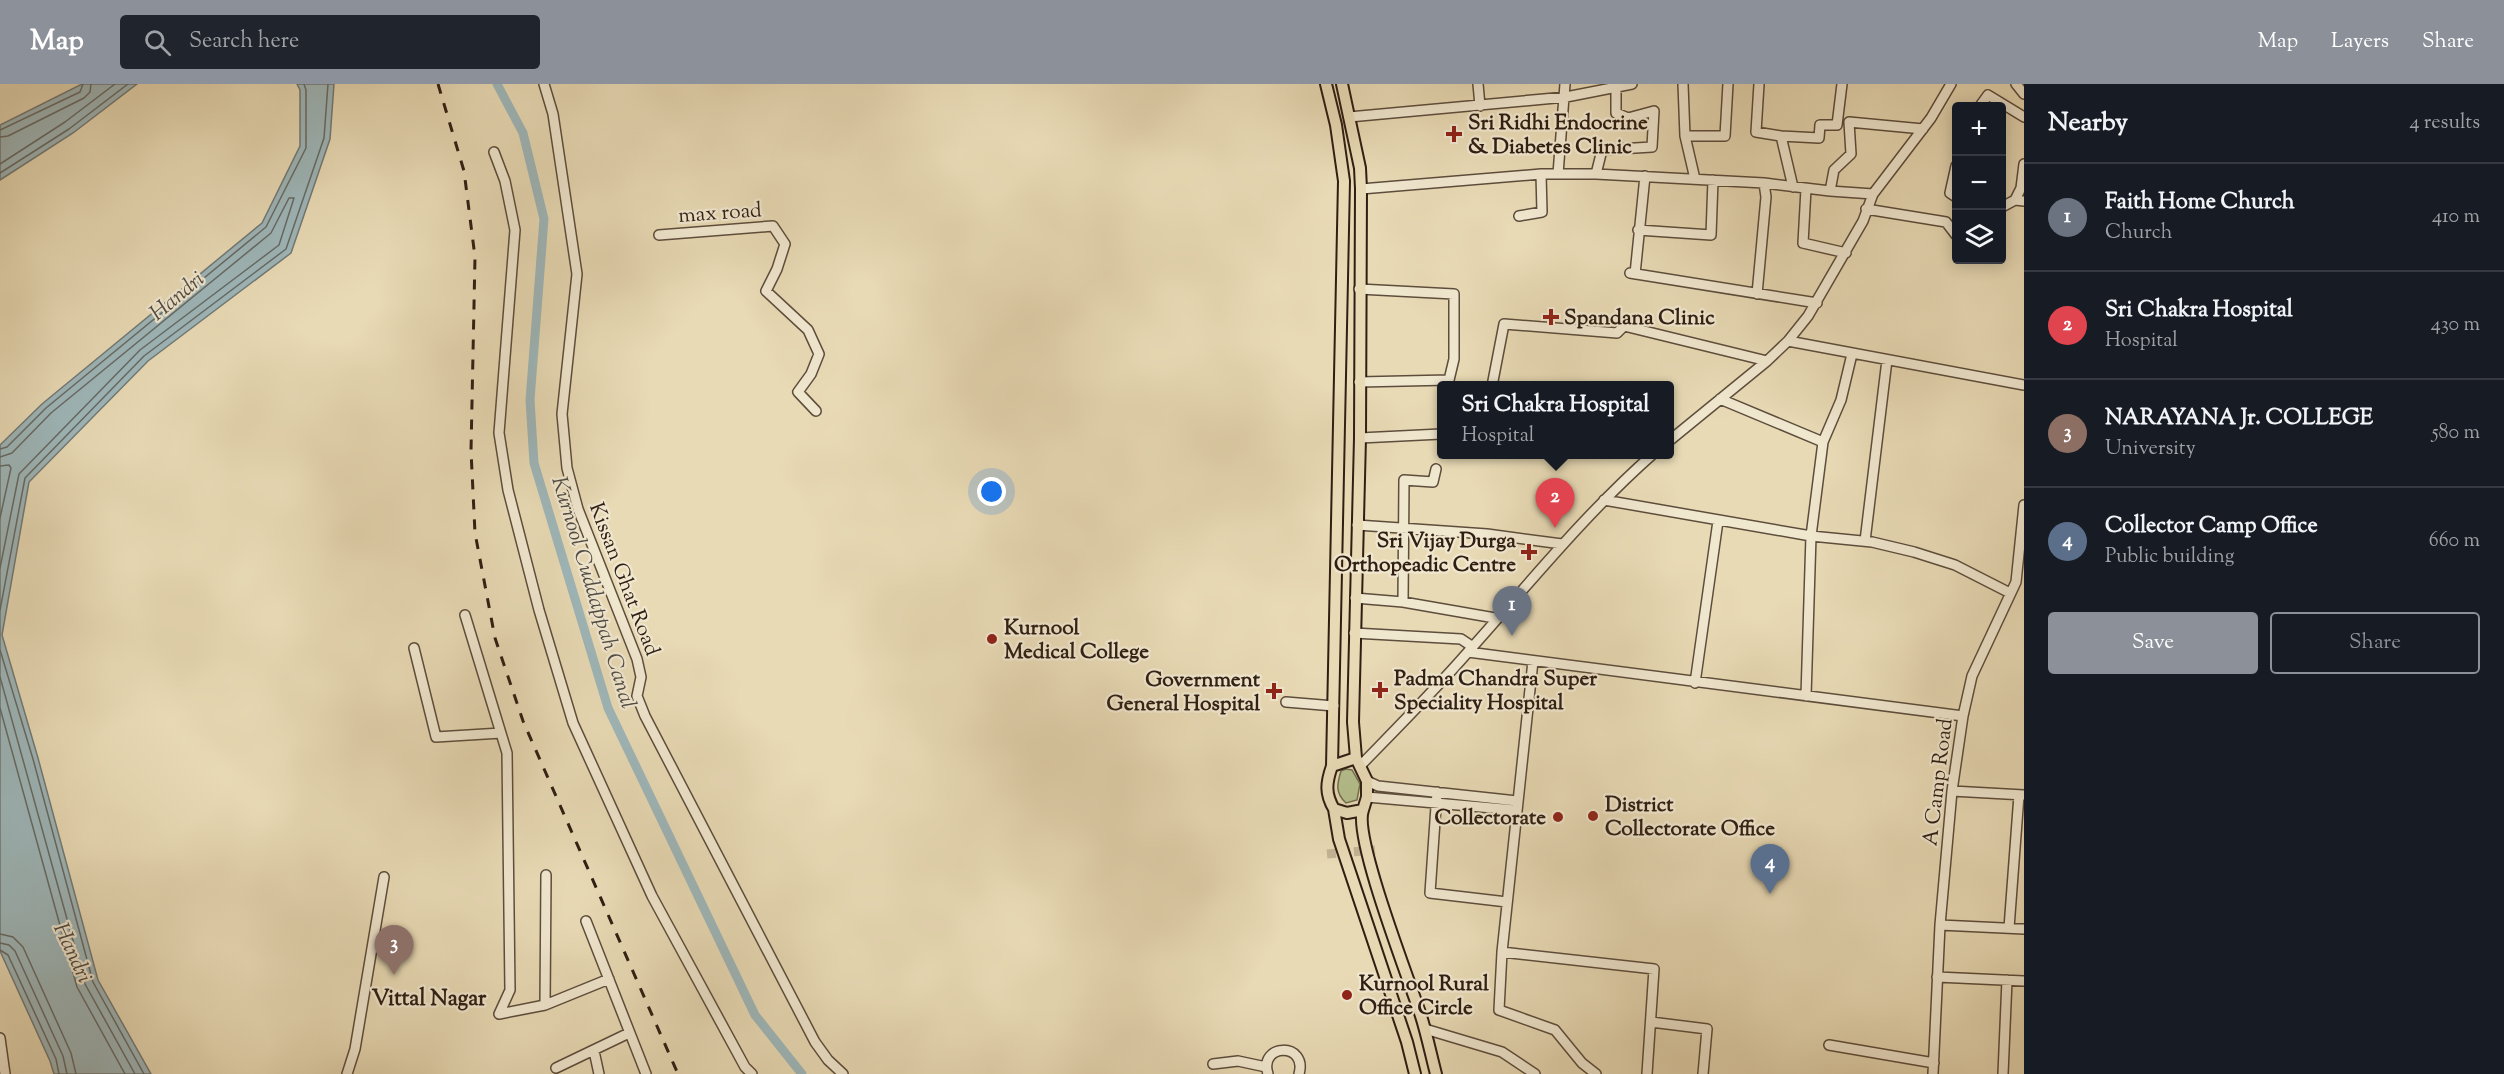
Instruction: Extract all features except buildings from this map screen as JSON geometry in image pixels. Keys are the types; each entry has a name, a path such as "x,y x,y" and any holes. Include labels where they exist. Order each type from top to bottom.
{"main road":[{"path":"1326,84 1335,120 1344,181 1334,706 1332,766 1326,783 1328,799 1334,809 1339,839 1415,1074"},
{"path":"1342,84 1360,168 1361,189 1360,438 1356,525 1353,722 1358,762 1367,781 1367,797 1361,815 1373,874 1425,1029 1436,1074"},
{"path":"1335,120 1349,117"},
{"path":"1332,766 1358,762"},
{"path":"1334,809 1347,813 1363,810"}],"street":[{"name":"Kissan Ghat Road","path":"544,84 553,114 577,274 562,414 567,468 578,509 637,659 641,678 637,696 645,716 815,1042 828,1060 843,1074"},
{"path":"1478,84 1480,106"},
{"path":"1558,174 1566,98 1565,84"},
{"path":"1349,117 1566,98 1632,84"},
{"path":"1683,84 1685,136 1695,179"},
{"path":"1685,136 1725,136 1728,84"},
{"path":"1759,84 1756,132 1819,138 1820,126 1837,125 1842,84"},
{"path":"1674,437 1788,341 1817,303 1846,253 1873,194 1923,129 1951,84"},
{"path":"1596,174 1602,150 1652,147 1654,111 1628,118 1616,113 1616,88"},
{"path":"1983,102 1988,94 2001,102"},
{"path":"2006,106 2024,117"},
{"path":"1830,192 1834,170 1851,154 1849,122 1923,129"},
{"path":"1781,136 1793,187"},
{"path":"494,152 505,181 515,230 499,433 508,490 539,610 573,723 652,896 745,1067 752,1074"},
{"path":"2019,201 2024,164"},
{"path":"1361,189 1541,174 1596,174 1764,183 1830,192 1873,194"},
{"path":"1519,216 1542,212 1541,174"},
{"path":"1646,176 1633,273 1817,303"},
{"path":"1638,230 1711,235 1713,180"},
{"path":"1757,294 1766,198 1764,183"},
{"path":"1806,189 1803,243 1846,253"},
{"path":"1866,209 1946,222 1952,230"},
{"name":"max road","path":"658,235 773,226 785,244 777,270 766,291 808,330 819,354 811,374 798,392 816,411"},
{"path":"1359,289 1454,294 1454,359 1449,381"},
{"path":"1493,381 1504,324 1617,333 1624,326 1767,361"},
{"path":"1788,341 2024,385"},
{"path":"1806,696 1811,536 1823,442 1841,400 1852,354"},
{"path":"1865,541 1887,360"},
{"path":"1359,382 1437,383"},
{"path":"1720,399 1823,442"},
{"path":"1360,438 1437,434"},
{"path":"1358,762 1471,649 1562,544 1648,459"},
{"path":"1403,602 1404,480 1433,482 1436,469"},
{"path":"1605,500 1811,536 1865,541 1914,552 1955,565 2010,593"},
{"name":"A Camp Road","path":"1933,1074 1940,925 1952,790 1963,717 1972,676 2016,582 2024,505"},
{"path":"1695,683 1718,521"},
{"path":"1356,525 1487,534 1562,544"},
{"path":"1355,598 1403,602 1496,618"},
{"path":"465,615 507,753 510,990 498,1014 545,1005 609,979"},
{"path":"1354,633 1461,639 1471,649 1533,661 1963,717"},
{"path":"414,648 436,737 501,733"},
{"path":"1533,661 1516,806 1502,952 1499,1010 1555,1030 1582,1063 1596,1074"},
{"path":"1286,702 1334,706"},
{"path":"1367,781 1378,786 1437,792 1516,806"},
{"path":"1952,790 2021,795 2019,856 2009,928"},
{"path":"1437,792 1430,893 1507,902"},
{"path":"1367,797 1516,806"},
{"path":"545,1005 546,875"},
{"path":"347,1074 355,1049 384,877"},
{"path":"586,921 646,1074"},
{"path":"1940,925 2024,928"},
{"path":"1502,952 1654,969 1647,1074"},
{"path":"1937,977 2024,981"},
{"path":"2003,1074 2007,980"},
{"path":"1651,1022 1707,1029 1703,1074"},
{"path":"1425,1029 1502,1052 1535,1074"},
{"path":"556,1068 629,1033"},
{"path":"0,1038 5,1074"},
{"path":"1829,1046 1934,1063"},
{"path":"1214,1064 1238,1061 1267,1071 1269,1057 1273,1053 1284,1050 1295,1054 1298,1058 1299,1074"},
{"path":"594,1051 599,1074"}],"green space":[{"path":"1352,770 1360,784 1357,800 1346,803 1340,796 1338,788 1341,771"}],"water":[{"path":"82,84 137,84 73,133 0,180 0,125"},
{"name":"Handri","path":"297,84 334,84 330,139 291,253 148,361 29,482 2,635 98,980 151,1074 54,1074 0,951 0,445 42,404 262,223 300,146 300,90"}],"waterway":[{"name":"Kurnool Cuddappah Canal","path":"497,84 523,133 544,219 530,400 534,463 608,708 755,1015 802,1074"}],"tunnel":[{"path":"1327,854 1375,850"}],"railway":[{"path":"438,84 464,171 475,257 471,451 475,533 495,638 523,721 678,1074"}],"place":[{"name":"Sri Ridhi Endocrine & Diabetes Clinic","path":"1454,134"},
{"name":"Spandana Clinic","path":"1551,317"},
{"name":"Sri Chakra Hospital","path":"1555,528"},
{"name":"Sri Vijay Durga Orthopeadic Centre","path":"1529,552"},
{"name":"Faith Home Church","path":"1512,636"},
{"name":"Kurnool Medical College","path":"992,639"},
{"name":"Padma Chandra Super Speciality Hospital","path":"1380,690"},
{"name":"Government General Hospital","path":"1274,691"},
{"name":"District Collectorate Office","path":"1593,816"},
{"name":"Collectorate","path":"1558,817"},
{"name":"Collector Camp Office","path":"1770,894"},
{"name":"NARAYANA Jr. COLLEGE","path":"394,975"},
{"name":"Kurnool Rural Office Circle","path":"1347,995"}],"district":[{"name":"Vittal Nagar","path":"429,997"}]}
